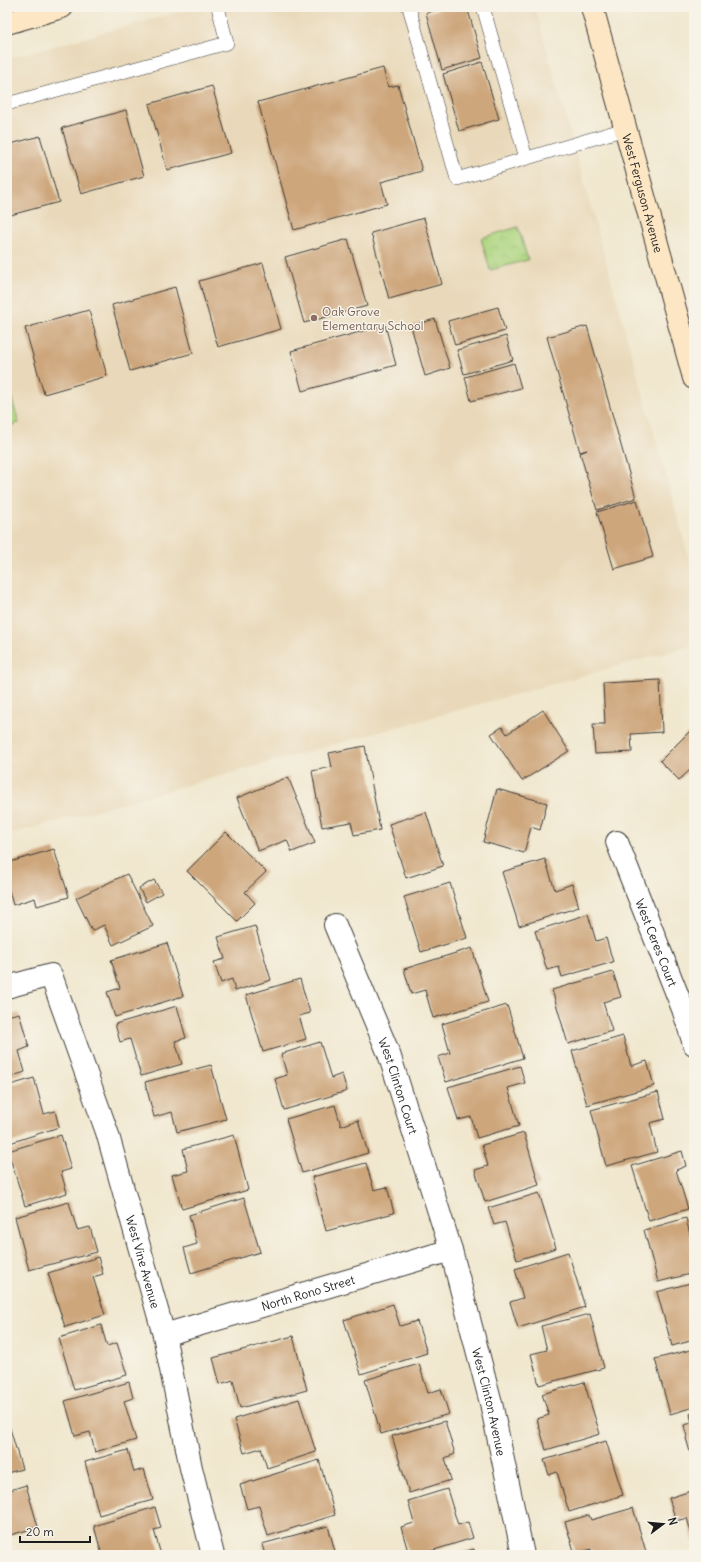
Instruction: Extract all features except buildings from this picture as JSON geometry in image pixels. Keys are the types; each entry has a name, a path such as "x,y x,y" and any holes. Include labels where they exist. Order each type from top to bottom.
{"street":[{"path":"7,23 62,7"},
{"name":"West Ferguson Avenue","path":"592,7 693,371"},
{"name":"West Ceres Court","path":"616,842 683,1009 694,1044"},
{"name":"West Clinton Court","path":"335,925 389,1054 451,1250"},
{"name":"West Vine Avenue","path":"7,987 51,975 107,1132 164,1335 192,1468 213,1555"},
{"name":"North Rono Street","path":"164,1335 451,1250"},
{"name":"West Clinton Avenue","path":"451,1250 491,1403 523,1555"}],"lane":[{"path":"7,104 227,43 218,7"},
{"path":"409,7 457,179 626,129"},
{"path":"483,7 526,158"}],"shaded area":[{"name":"Oak Grove Elementary School","path":"197,7 535,7 694,577 694,645 7,835 7,59"}],"green space":[{"path":"518,227 528,260 490,270 481,238"},
{"path":"7,382 19,423 7,427"}],"place":[{"name":"Oak Grove Elementary School","path":"314,318"}]}
